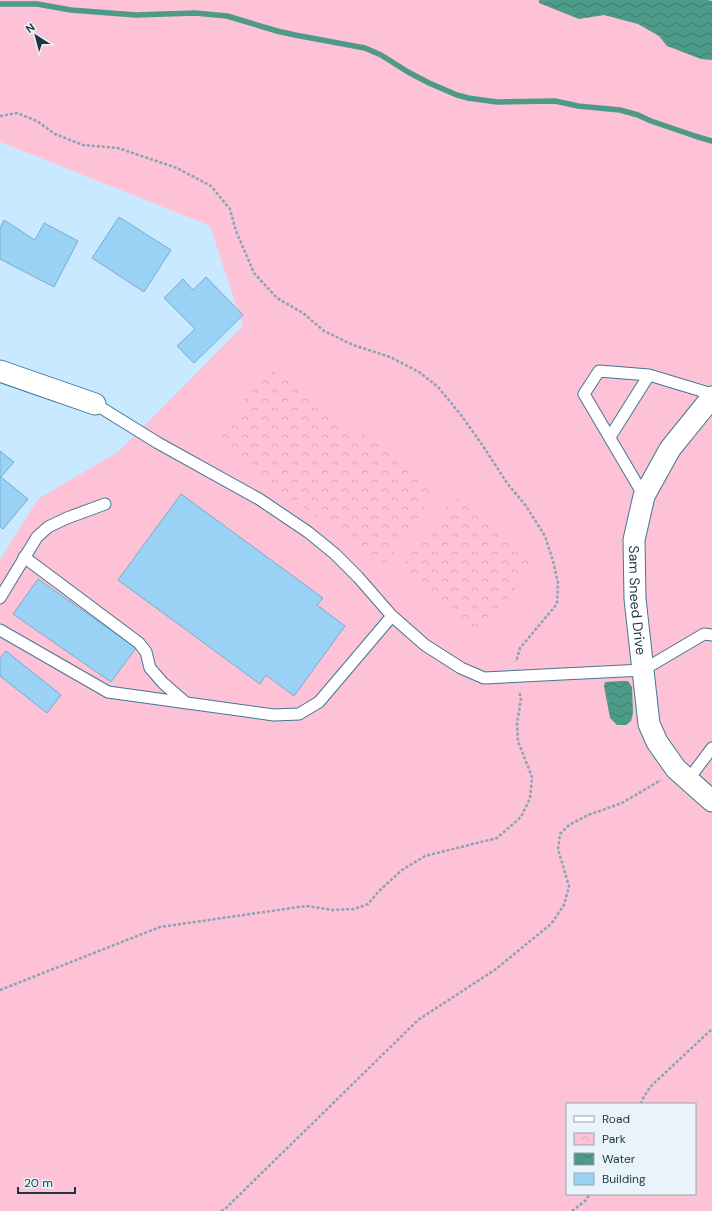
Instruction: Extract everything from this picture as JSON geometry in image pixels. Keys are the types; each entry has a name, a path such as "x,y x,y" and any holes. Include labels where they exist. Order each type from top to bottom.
{"street":[{"path":"0,371 95,404"},
{"name":"Sam Sneed Drive","path":"712,395 670,449 644,496 634,540 635,599 649,724 657,742 682,774 712,801"}],"lane":[{"path":"644,496 584,394 599,371 649,375 712,395"},
{"path":"610,438 649,375"},
{"path":"95,404 158,443 259,499 308,532 340,559 392,616 425,645 461,668 484,678 643,670 704,634 712,635"},
{"path":"0,598 37,537 48,527 66,518 105,504"},
{"path":"24,557 139,643 146,652 150,668 163,683 186,703"},
{"path":"0,630 108,692 274,715 299,714 319,702 392,616"},
{"path":"682,774 712,748"}],"path":[{"path":"0,116 17,113 37,121 55,134 84,146 118,148 178,168 211,186 230,209 236,231 254,273 277,298 303,313 324,331 354,345 390,357 419,372 438,387 461,415 507,483 526,506 545,536 558,583 557,604 520,648 516,661 521,699 517,724 518,741 532,776 530,798 521,817 497,838 425,856 402,870 379,891 368,904 354,909 333,910 306,906 160,927 0,990"},
{"path":"221,1211 226,1208 418,1020 496,969 550,924 564,905 569,886 558,849 560,834 569,825 588,815 622,803 662,780 682,774"},
{"path":"641,1103 650,1087 712,1029"},
{"path":"572,1211 585,1201 589,1195"}],"green space":[{"path":"0,0 712,0 712,1211 0,1211 0,560 38,499 118,452 243,326 210,226 0,142"},
{"path":"273,371 346,422 349,434 360,432 439,487 385,565 304,508 304,497 294,501 221,449 218,438 263,374"},
{"path":"458,499 532,552 534,562 486,629 477,630 403,577 401,567 449,502"}],"water":[{"path":"539,0 712,1 712,60 701,59 667,46 659,36 638,24 604,15 579,19 539,3"},
{"path":"628,681 632,687 633,713 631,721 626,725 617,725 610,718 604,686 605,682"}],"building":[{"path":"119,217 171,250 144,292 92,258"},
{"path":"4,220 35,240 44,223 78,241 54,287 0,259 0,228"},
{"path":"206,277 243,315 194,363 177,346 195,329 164,298 183,279 193,290"},
{"path":"0,451 14,462 1,477 28,499 3,529 0,527"},
{"path":"181,494 323,598 317,605 345,626 294,696 266,675 260,684 118,580"},
{"path":"38,579 136,648 111,682 13,614"},
{"path":"6,651 61,695 47,713 0,676 0,658"}],"waterway":[{"path":"0,4 37,4 71,10 136,15 195,13 227,16 277,31 365,48 381,55 429,83 468,98 497,102 555,101 578,106 620,110 712,141"}]}
